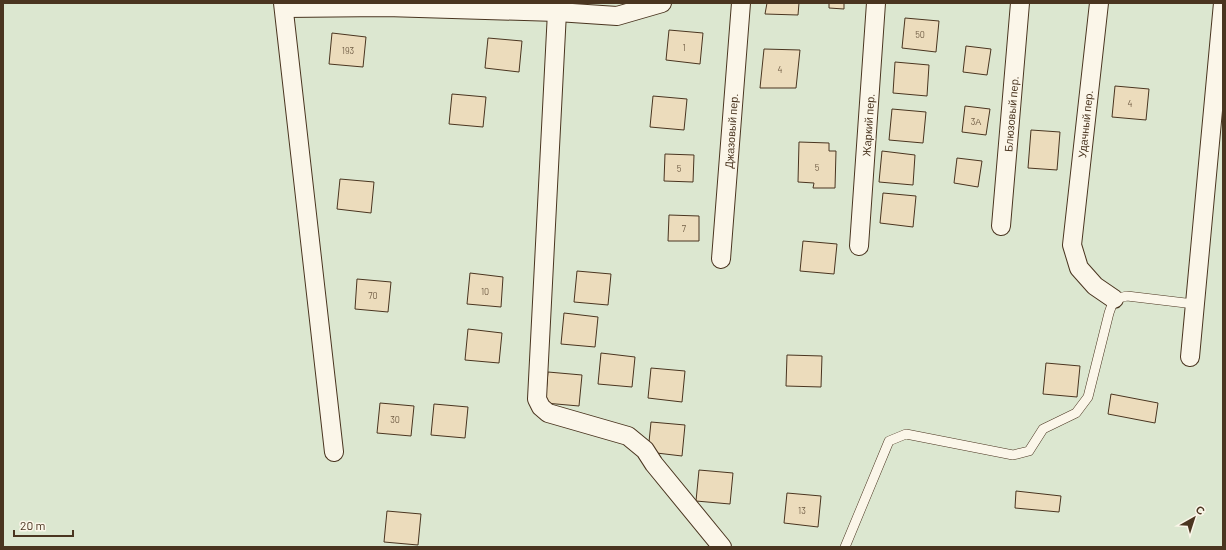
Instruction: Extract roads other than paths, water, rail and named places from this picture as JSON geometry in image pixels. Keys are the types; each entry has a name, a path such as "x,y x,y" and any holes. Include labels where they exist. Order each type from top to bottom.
{"street":[{"path":"334,452 284,6 386,5 617,16 662,3"},
{"name":"Джазовый пер.","path":"721,260 740,3"},
{"name":"Жаркий пер.","path":"859,246 876,3"},
{"name":"Блюзовый пер.","path":"1001,226 1020,3"},
{"name":"Удачный пер.","path":"1099,3 1072,245 1079,268 1095,286 1114,299"},
{"path":"1190,357 1223,3"},
{"path":"557,12 537,399 541,407 548,413 628,436 645,450 654,464 722,547"}],"lane":[{"path":"844,547 889,441 906,434 1013,455 1029,452 1043,429 1076,413 1088,398 1109,313 1114,299 1127,296 1194,304"}]}
